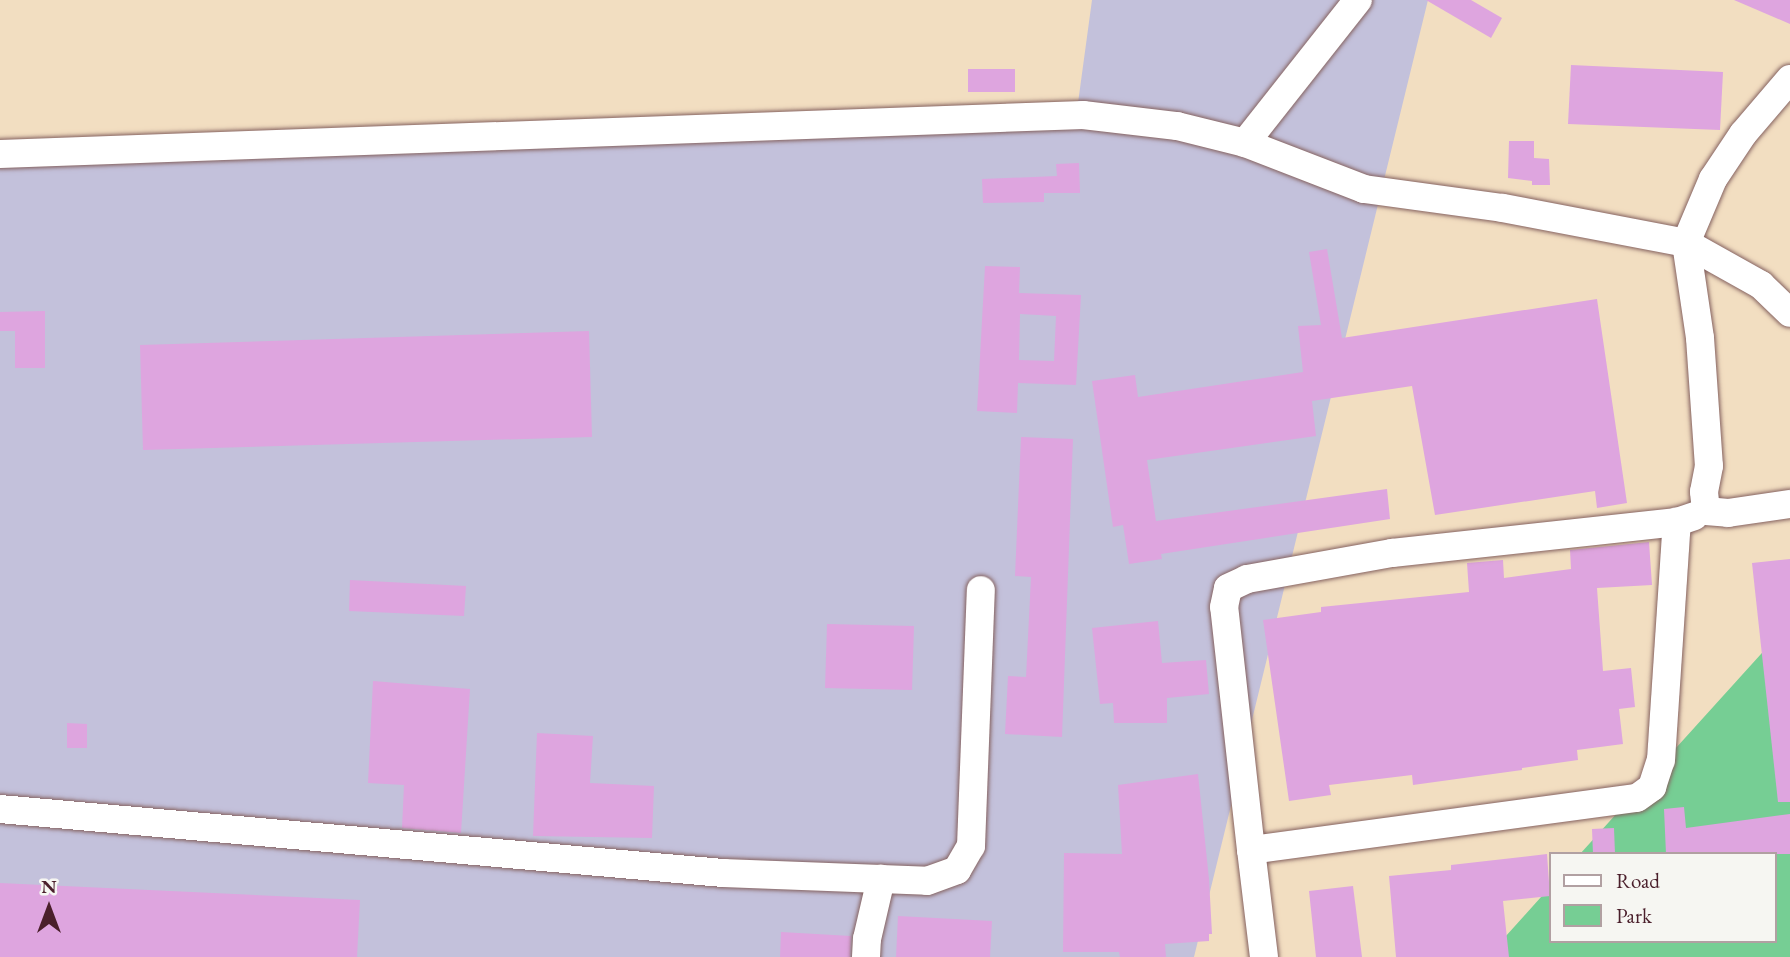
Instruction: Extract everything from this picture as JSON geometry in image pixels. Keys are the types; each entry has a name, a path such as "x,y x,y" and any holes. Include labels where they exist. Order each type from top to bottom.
{"street":[{"path":"1245,143 1359,0"},
{"path":"1706,511 1704,492 1709,454 1700,338 1686,243 1713,179 1743,134 1790,79"},
{"path":"0,153 1083,116 1177,126 1245,143 1364,189 1503,208 1686,243 1761,285 1790,313"},
{"path":"1264,957 1224,607 1228,588 1247,579 1392,553 1677,522 1706,511 1728,513 1790,504"},
{"path":"1251,850 1637,798 1652,787 1661,760 1677,522"},
{"path":"0,809 723,873 927,881 957,870 971,846 981,590"},
{"path":"866,957 867,939 881,879"}],"shaded area":[{"path":"1092,0 1428,0 1194,957 0,957 0,167 1075,125"}],"green space":[{"path":"1790,622 1790,957 1487,957 1548,889 1548,943 1776,943 1776,852 1582,852"}],"building":[{"path":"1426,0 1471,0 1502,18 1491,38"},
{"path":"1734,0 1790,0 1790,24"},
{"path":"1571,65 1723,72 1720,130 1568,124"},
{"path":"968,69 1015,69 1015,92 968,92"},
{"path":"1509,141 1534,141 1534,158 1549,159 1550,185 1532,185 1532,181 1508,178"},
{"path":"1079,163 1080,193 1044,193 1044,202 983,203 982,179 1057,176 1056,164"},
{"path":"1327,249 1342,338 1597,299 1627,503 1597,508 1595,491 1435,515 1412,386 1312,401 1316,436 1147,460 1156,521 1387,489 1390,519 1161,554 1162,559 1129,564 1123,525 1113,527 1092,381 1135,375 1138,397 1303,372 1298,326 1321,325 1309,252"},
{"path":"985,266 1020,267 1019,293 1081,295 1076,385 1018,383 1017,413 977,411","holes":["1020,314 1056,316 1054,361 1019,360"]},
{"path":"45,311 45,368 15,368 15,331 0,331 0,312"},
{"path":"589,331 592,437 143,450 140,345"},
{"path":"1021,437 1073,439 1062,737 1005,734 1008,676 1026,677 1031,577 1015,576"},
{"path":"1649,542 1652,585 1597,588 1603,671 1631,668 1635,707 1619,709 1623,744 1577,750 1578,760 1522,770 1413,785 1412,775 1329,785 1331,795 1289,801 1263,620 1321,612 1321,607 1469,592 1467,563 1503,560 1504,578 1571,569 1570,550"},
{"path":"1790,559 1790,802 1778,802 1752,563"},
{"path":"350,580 466,586 464,616 349,611"},
{"path":"1158,621 1162,663 1206,660 1209,694 1167,698 1167,723 1114,723 1113,703 1100,704 1092,628"},
{"path":"827,624 914,626 912,690 825,688"},
{"path":"373,681 470,689 461,833 402,828 404,785 368,783"},
{"path":"67,723 87,724 87,748 67,748"},
{"path":"537,733 593,736 590,783 654,786 652,838 533,836"},
{"path":"1198,774 1209,879 1212,934 1209,934 1209,941 1165,944 1166,957 1120,957 1119,952 1063,952 1064,853 1122,854 1118,785"},
{"path":"1684,807 1686,828 1790,814 1790,854 1666,852 1664,809"},
{"path":"1614,828 1615,852 1593,852 1592,829"},
{"path":"1547,854 1548,896 1503,901 1509,957 1396,957 1389,876 1451,870 1451,865"},
{"path":"0,883 360,900 357,957 0,957"},
{"path":"1353,886 1362,957 1316,957 1309,891"},
{"path":"898,916 992,921 990,957 896,957"},
{"path":"781,932 851,936 850,957 780,957"}]}
